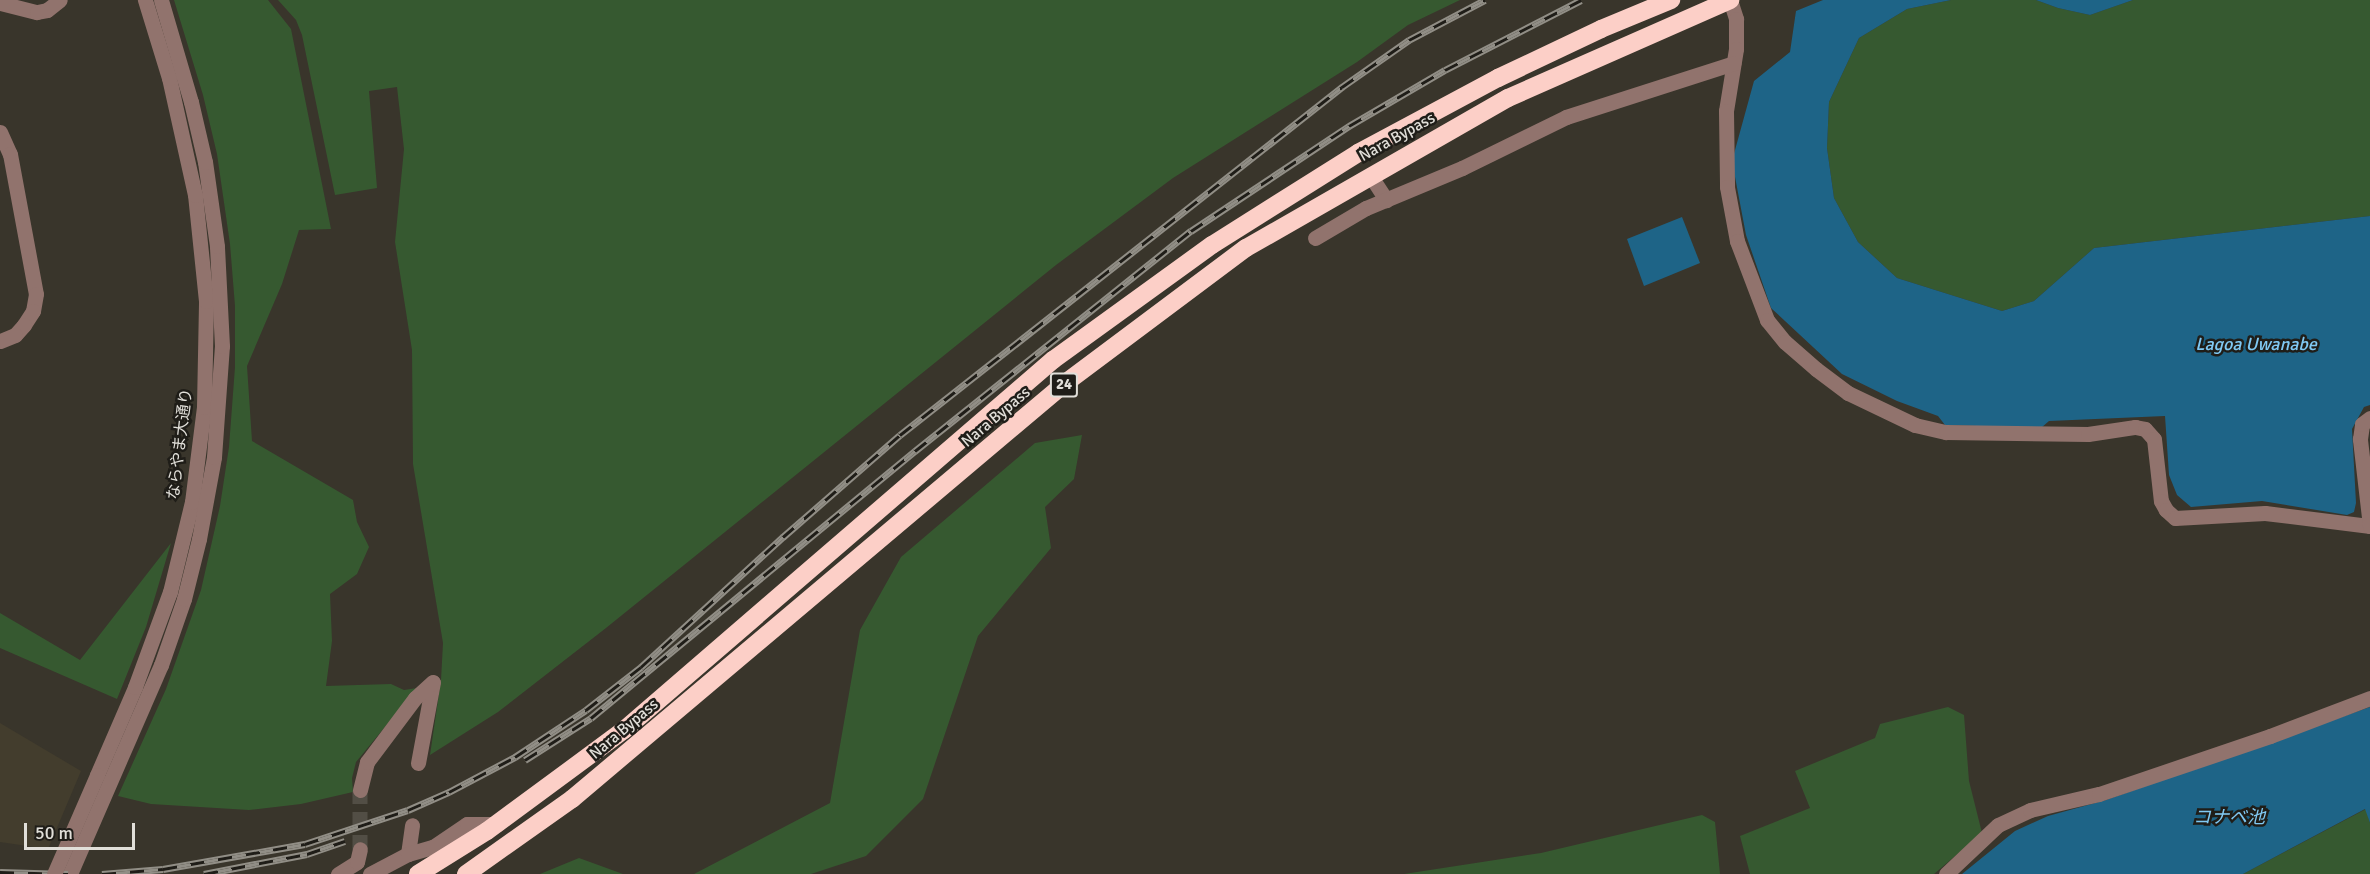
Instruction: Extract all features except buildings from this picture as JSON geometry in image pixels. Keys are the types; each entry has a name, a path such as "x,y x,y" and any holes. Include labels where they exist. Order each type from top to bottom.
{"highway":[{"name":"Nara Bypass","path":"418,874 498,824 624,730 1053,360 1212,245 1358,153 1498,78 1601,29 1671,0"},
{"name":"Nara Bypass","path":"466,874 572,799 1064,384 1246,248 1508,98 1730,0"}],"street":[{"path":"0,3 37,12 47,10 60,0"},
{"name":"ならやま大通り","path":"54,874 142,668 170,592 192,502 204,407 206,301 195,195 175,99 145,0"},
{"name":"ならやま大通り","path":"70,874 160,665 184,598 205,508 219,410 222,336 218,246 205,162 191,102 161,0"},
{"path":"1730,0 1736,19 1734,63 1726,111 1727,187 1737,241 1767,320 1785,342 1848,393 1915,425 1946,432 2061,435 2088,434 2135,427 2145,429 2154,439 2161,501 2166,510 2175,518 2265,513 2370,526 2360,439 2362,424 2370,418"},
{"path":"1315,238 1366,208 1462,168 1566,117 1734,63"},
{"path":"0,132 10,154 36,294 33,311 24,325 15,335 0,341"},
{"path":"1370,175 1386,200"},
{"path":"360,790 366,762 415,698 433,682 418,763"},
{"path":"1946,874 1998,825 2030,810 2099,794 2270,736 2370,698"},
{"path":"370,874 408,854 433,847 467,824 498,824"},
{"path":"408,854 412,825"},
{"path":"338,874 357,862 360,849"}],"shaded area":[{"path":"0,723 81,771 48,849 0,842"}],"green space":[{"path":"174,0 268,0 291,29 331,229 299,230 282,284 247,366 252,441 353,500 357,522 369,547 357,574 330,594 332,641 326,686 391,684 404,690 417,688 356,762 352,778 353,792 301,804 249,810 151,804 118,796 166,689 201,590 220,506 229,447 235,367 235,306 230,244 217,154 203,95"},
{"path":"278,0 1460,0 1408,25 1357,62 1173,178 1056,265 606,628 498,712 430,755 441,680 443,643 413,464 412,350 395,242 404,149 397,87 369,91 377,188 335,195 302,35 296,20"},
{"path":"1951,0 2036,0 2058,8 2090,15 2133,0 2370,0 2370,216 2094,248 2034,301 2002,311 1897,278 1858,242 1834,198 1827,148 1829,102 1859,38 1907,9"},
{"path":"1082,435 1074,479 1045,507 1051,548 978,636 923,799 866,856 811,874 694,874 830,803 860,630 901,557 1035,443"},
{"path":"171,543 146,627 117,699 0,648 0,613 80,660"},
{"path":"1948,707 1964,715 1969,781 1982,833 1934,874 1750,874 1740,836 1810,808 1795,771 1875,738 1880,724"},
{"path":"2366,809 2370,823 2370,874 2243,874"},
{"path":"1702,815 1715,822 1720,874 1404,874 1541,853"},
{"path":"579,858 623,874 540,874"}],"water":[{"name":"Lagoa Uwanabe","path":"1823,0 1951,0 1907,9 1859,38 1829,102 1827,148 1834,198 1858,242 1897,278 2002,311 2034,301 2094,248 2370,216 2370,405 2364,407 2352,429 2356,503 2354,512 2347,515 2262,501 2191,507 2177,495 2169,475 2165,416 2049,421 2041,428 1945,425 1938,416 1897,401 1842,374 1771,308 1746,235 1732,161 1754,81 1790,52 1796,11"},
{"path":"2036,0 2133,0 2090,15 2058,8"},
{"path":"1682,217 1700,263 1644,286 1627,239"},
{"name":"コナベ池","path":"2370,707 2370,823 2365,809 2243,874 1962,874 2015,831 2048,816 2106,800"}],"tunnel":[{"path":"360,790 360,849"}],"railway":[{"path":"102,874 163,869 305,844 408,810 449,792 515,757 586,710 641,667 783,537 900,435 1342,87 1409,40 1485,0"},
{"path":"525,760 591,718 915,451 1191,231 1349,126 1445,70 1581,0"},
{"path":"204,874 307,854 345,841"},
{"path":"0,872 68,874"}]}
